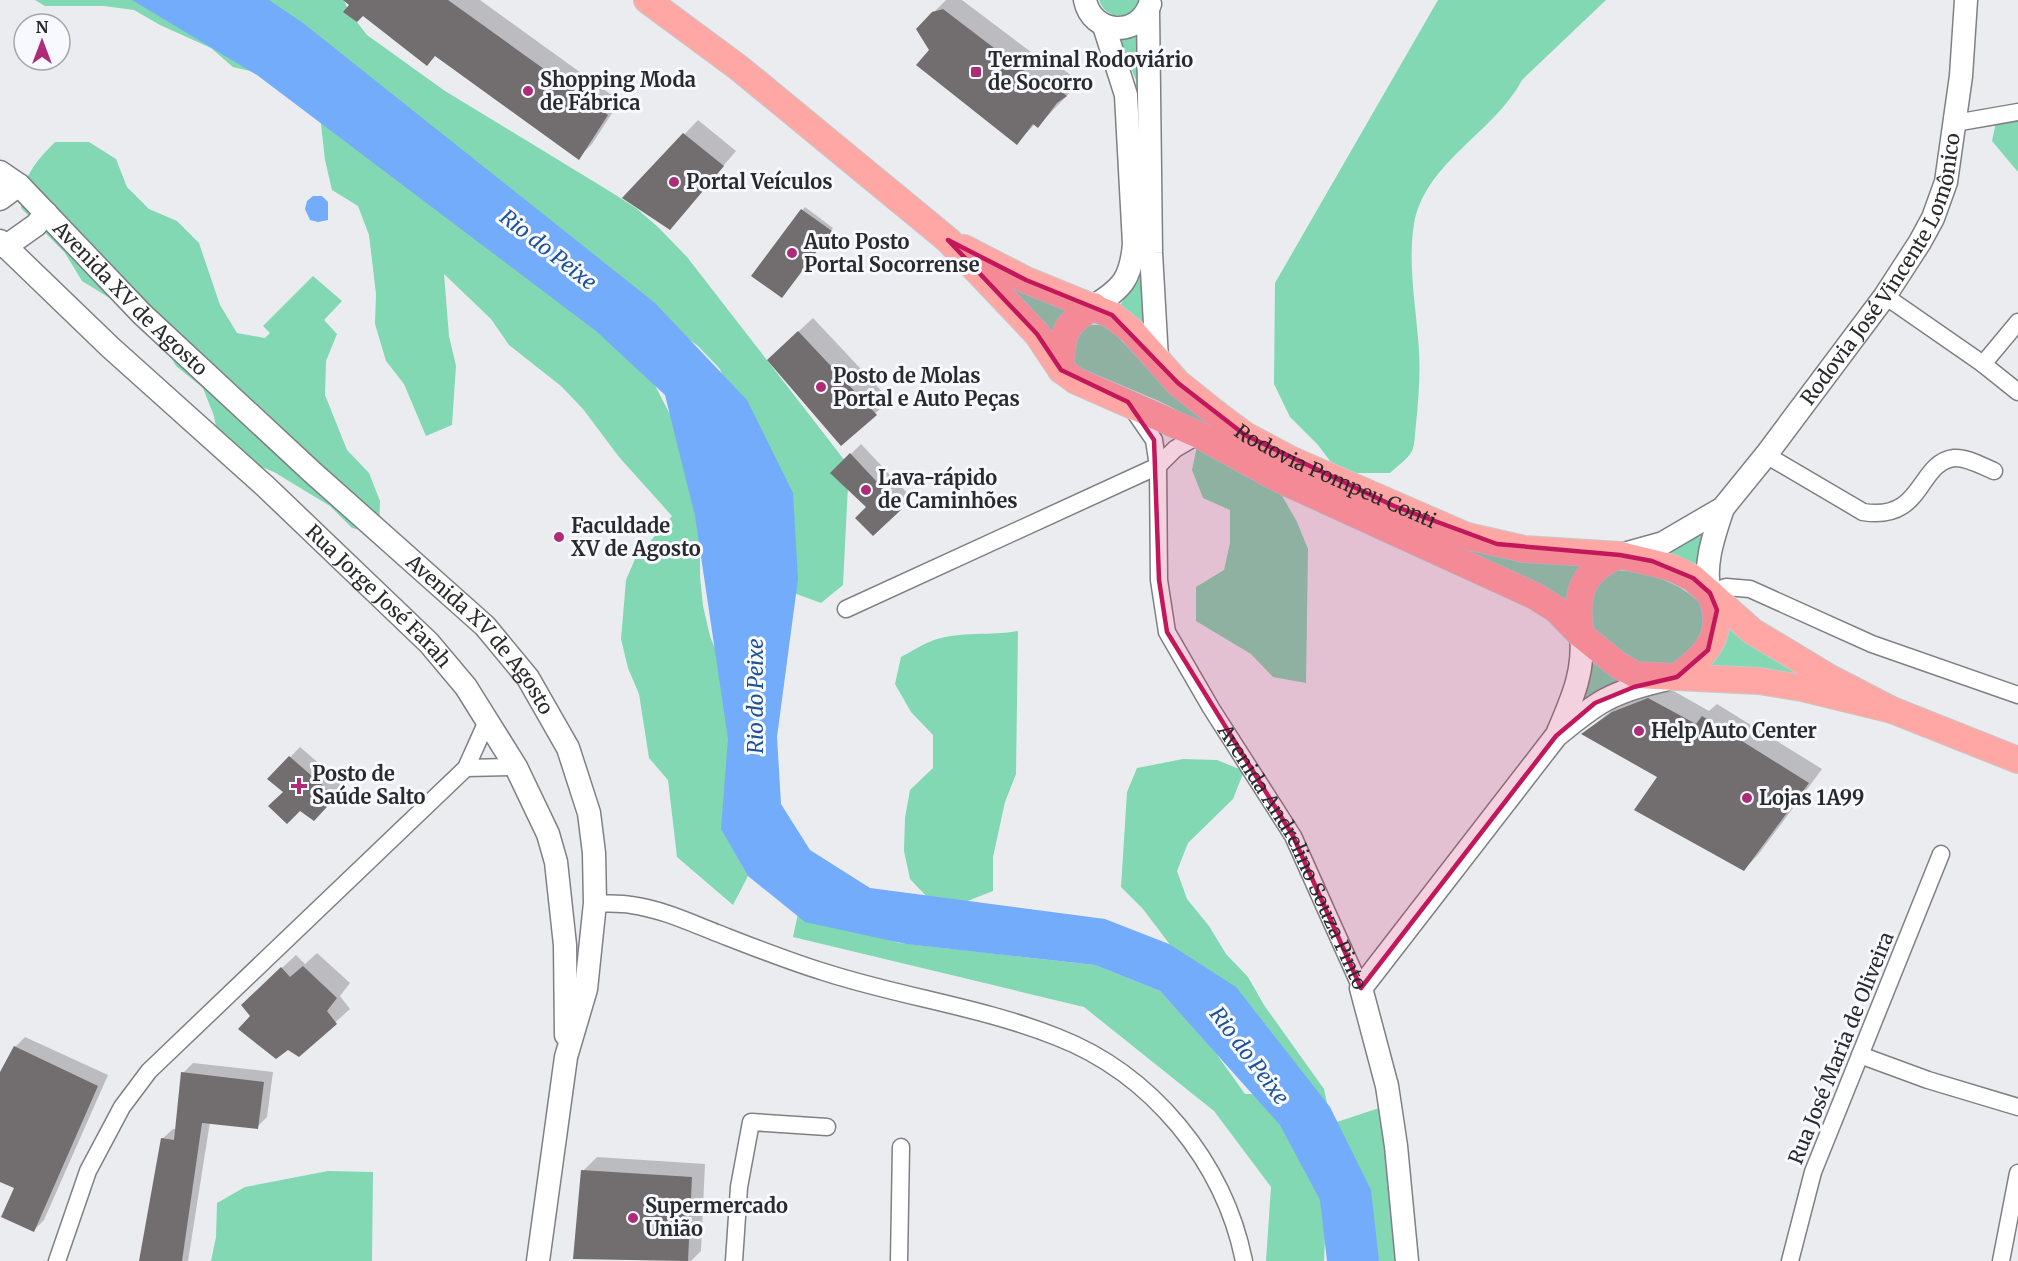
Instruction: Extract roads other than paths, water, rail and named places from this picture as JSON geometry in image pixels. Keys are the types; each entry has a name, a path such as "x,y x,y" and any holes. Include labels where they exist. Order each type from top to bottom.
{"main road":[{"path":"647,0 739,68 948,240 1037,334 1060,370"},
{"name":"Rodovia Pompeu Conti","path":"948,240 1026,280 1112,315 1132,331 1178,383 1245,435 1292,460 1467,536 1524,549 1620,555"},
{"path":"1060,370 1061,346 1067,326 1094,306"},
{"name":"Rodovia Pompeu Conti","path":"1060,370 1092,389 1128,402 1199,435 1279,479 1535,596 1557,610 1581,635"},
{"path":"1892,710 1802,688 1759,681 1636,675 1618,665 1581,635 1576,609 1588,576 1601,562 1620,555 1673,568 1694,578 1752,631 1830,678 1892,710 2018,760"},
{"path":"1677,677 1708,650 1717,624 1717,610 1710,593"}],"street":[{"path":"1085,0 1096,21 1116,29 1129,27 1140,21 1150,5"},
{"name":"Rodovia José Vincente Lomônico","path":"1620,555 1663,543 1723,508 1766,455 1884,296 1933,218 1946,182 1955,123 1966,0"},
{"path":"1150,5 1151,253 1157,359"},
{"path":"1094,306 1117,292 1127,278 1132,265 1134,244 1126,95 1104,26"},
{"path":"1955,123 2018,112"},
{"name":"Avenida XV de Agosto","path":"0,172 19,185 141,314 312,472 433,577 509,652 548,710 568,748 580,778 589,813 594,853 595,903 586,989 566,1057 538,1261"},
{"path":"0,199 19,185"},
{"path":"2,247 36,225 46,213"},
{"name":"Rua Jorge José Farah","path":"2,247 266,488 429,643 466,687 516,767 548,834 556,862 566,967 566,1057"},
{"path":"1884,296 1983,364 2018,392"},
{"path":"1983,364 2018,321"},
{"name":"Avenida Andrelino Souza Pinto","path":"1128,402 1154,440 1158,466 1159,580 1167,632 1211,708 1293,836 1361,987 1387,1086 1396,1146 1407,1261"},
{"path":"846,609 1158,466 1175,449 1199,435"},
{"path":"1766,455 1863,512 1878,515 1895,512 1904,505 1940,465 1948,460 1967,459 1994,471"},
{"name":"Rodovia José Vincente Lomônico","path":"1710,593 1706,577 1714,537 1723,508"},
{"path":"1710,593 1726,587 1750,590 1872,644 2018,695"},
{"path":"1556,736 1580,678 1583,653 1581,635"},
{"path":"1361,987 1556,736 1595,703 1634,687 1677,677"},
{"path":"57,1261 88,1171 123,1107 149,1071 466,768 488,720"},
{"path":"466,768 516,767"},
{"name":"Rua José Maria de Oliveira","path":"1790,1261 1813,1172 1941,854"},
{"path":"561,902 630,904 661,911 800,964 873,988 998,1018 1056,1036 1095,1054 1138,1084 1186,1133 1216,1180 1237,1227 1244,1261"},
{"path":"1860,1055 1928,1080 2018,1107"},
{"path":"734,1261 739,1187 751,1122 827,1127"},
{"path":"899,1261 901,1147"},
{"path":"2001,1261 2018,1173"}],"water":[{"name":"Rio do Peixe","path":"132,0 269,0 303,23 655,303 747,400 793,493 798,579 777,737 781,804 810,850 870,888 1105,919 1169,944 1236,987 1330,1107 1371,1190 1379,1261 1327,1261 1320,1200 1280,1125 1160,991 1095,965 906,944 805,922 748,876 721,829 728,739 695,516 665,395 596,331 257,75"},
{"path":"313,196 322,196 328,202 328,220 318,222 310,220 305,209 307,201"}],"place":[{"name":"Terminal Rodoviário de Socorro","path":"976,72"},
{"name":"Shopping Moda de Fábrica","path":"528,91"},
{"name":"Portal Veículos","path":"674,182"},
{"name":"Auto Posto Portal Socorrense","path":"792,253"},
{"name":"Posto de Molas Portal e Auto Peças","path":"821,387"},
{"name":"Lava-rápido de Caminhões","path":"866,490"},
{"name":"Faculdade XV de Agosto","path":"559,537"},
{"name":"Help Auto Center","path":"1639,731"},
{"name":"Posto de Saúde Salto","path":"299,786"},
{"name":"Lojas 1A99","path":"1747,798"},
{"name":"Supermercado União","path":"633,1218"}]}
